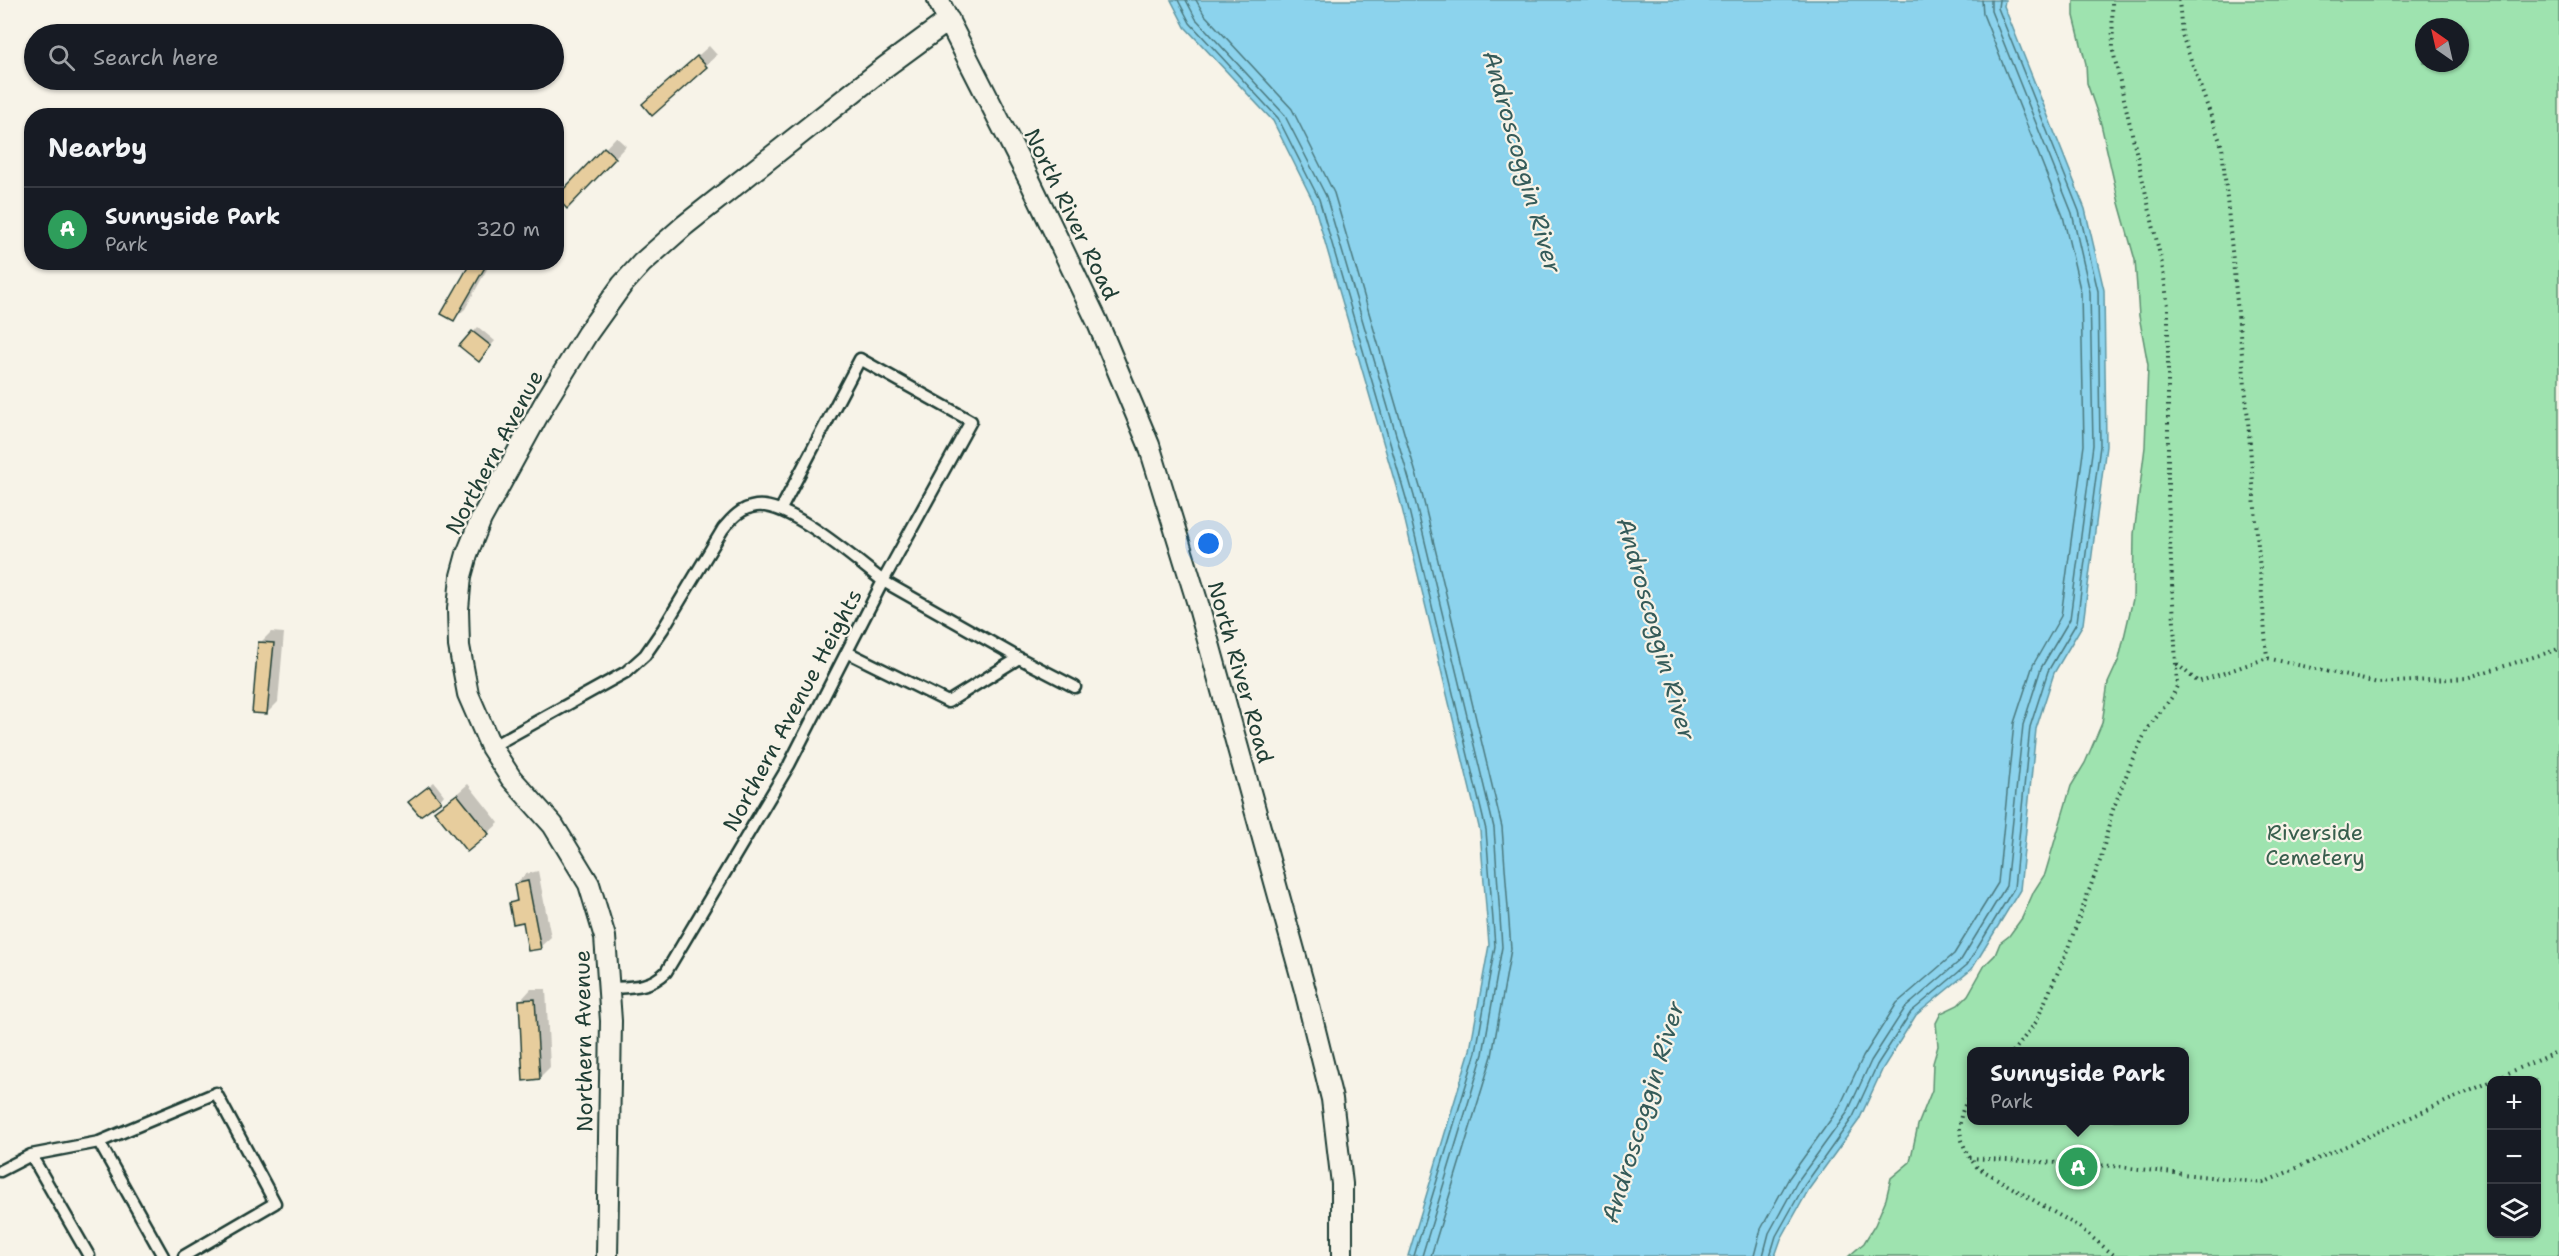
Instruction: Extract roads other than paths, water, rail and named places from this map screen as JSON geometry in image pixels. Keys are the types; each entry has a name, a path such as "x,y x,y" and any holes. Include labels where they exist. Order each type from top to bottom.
{"street":[{"name":"North River Road","path":"938,0 1029,179 1097,321 1149,445 1170,509 1305,990 1332,1099 1342,1184 1342,1256"},
{"name":"Northern Avenue","path":"607,1256 610,988 605,936 589,884 553,825 511,778 491,747 468,694 459,646 461,576 481,519 544,404 622,285 642,263 693,219 885,67 949,20"}],"lane":[{"path":"781,509 860,359 972,421 883,581 1075,687"},
{"name":"Northern Avenue Heights","path":"491,747 626,672 645,655 723,529 734,516 746,509 759,506 781,509 831,540 883,581 789,765 666,972 657,981 640,987 610,988"},
{"path":"847,652 948,702 1019,658"},
{"path":"0,1171 32,1155 99,1142 216,1093 275,1203 184,1256"},
{"path":"99,1142 163,1256"},
{"path":"32,1155 89,1256"}],"water":[{"name":"Androscoggin River","path":"1171,0 2005,0 2004,6 2085,209 2104,290 2106,446 2083,624 2054,673 2036,729 2020,890 1972,969 1916,1015 1883,1068 1859,1120 1809,1189 1781,1239 1775,1256 1408,1256 1470,1050 1489,945 1480,831 1400,500 1313,201 1273,121 1185,27"}],"place":[{"name":"Sunnyside Park","path":"2078,1167"}],"park label":[{"name":"Riverside Cemetery","path":"2315,844"}]}
